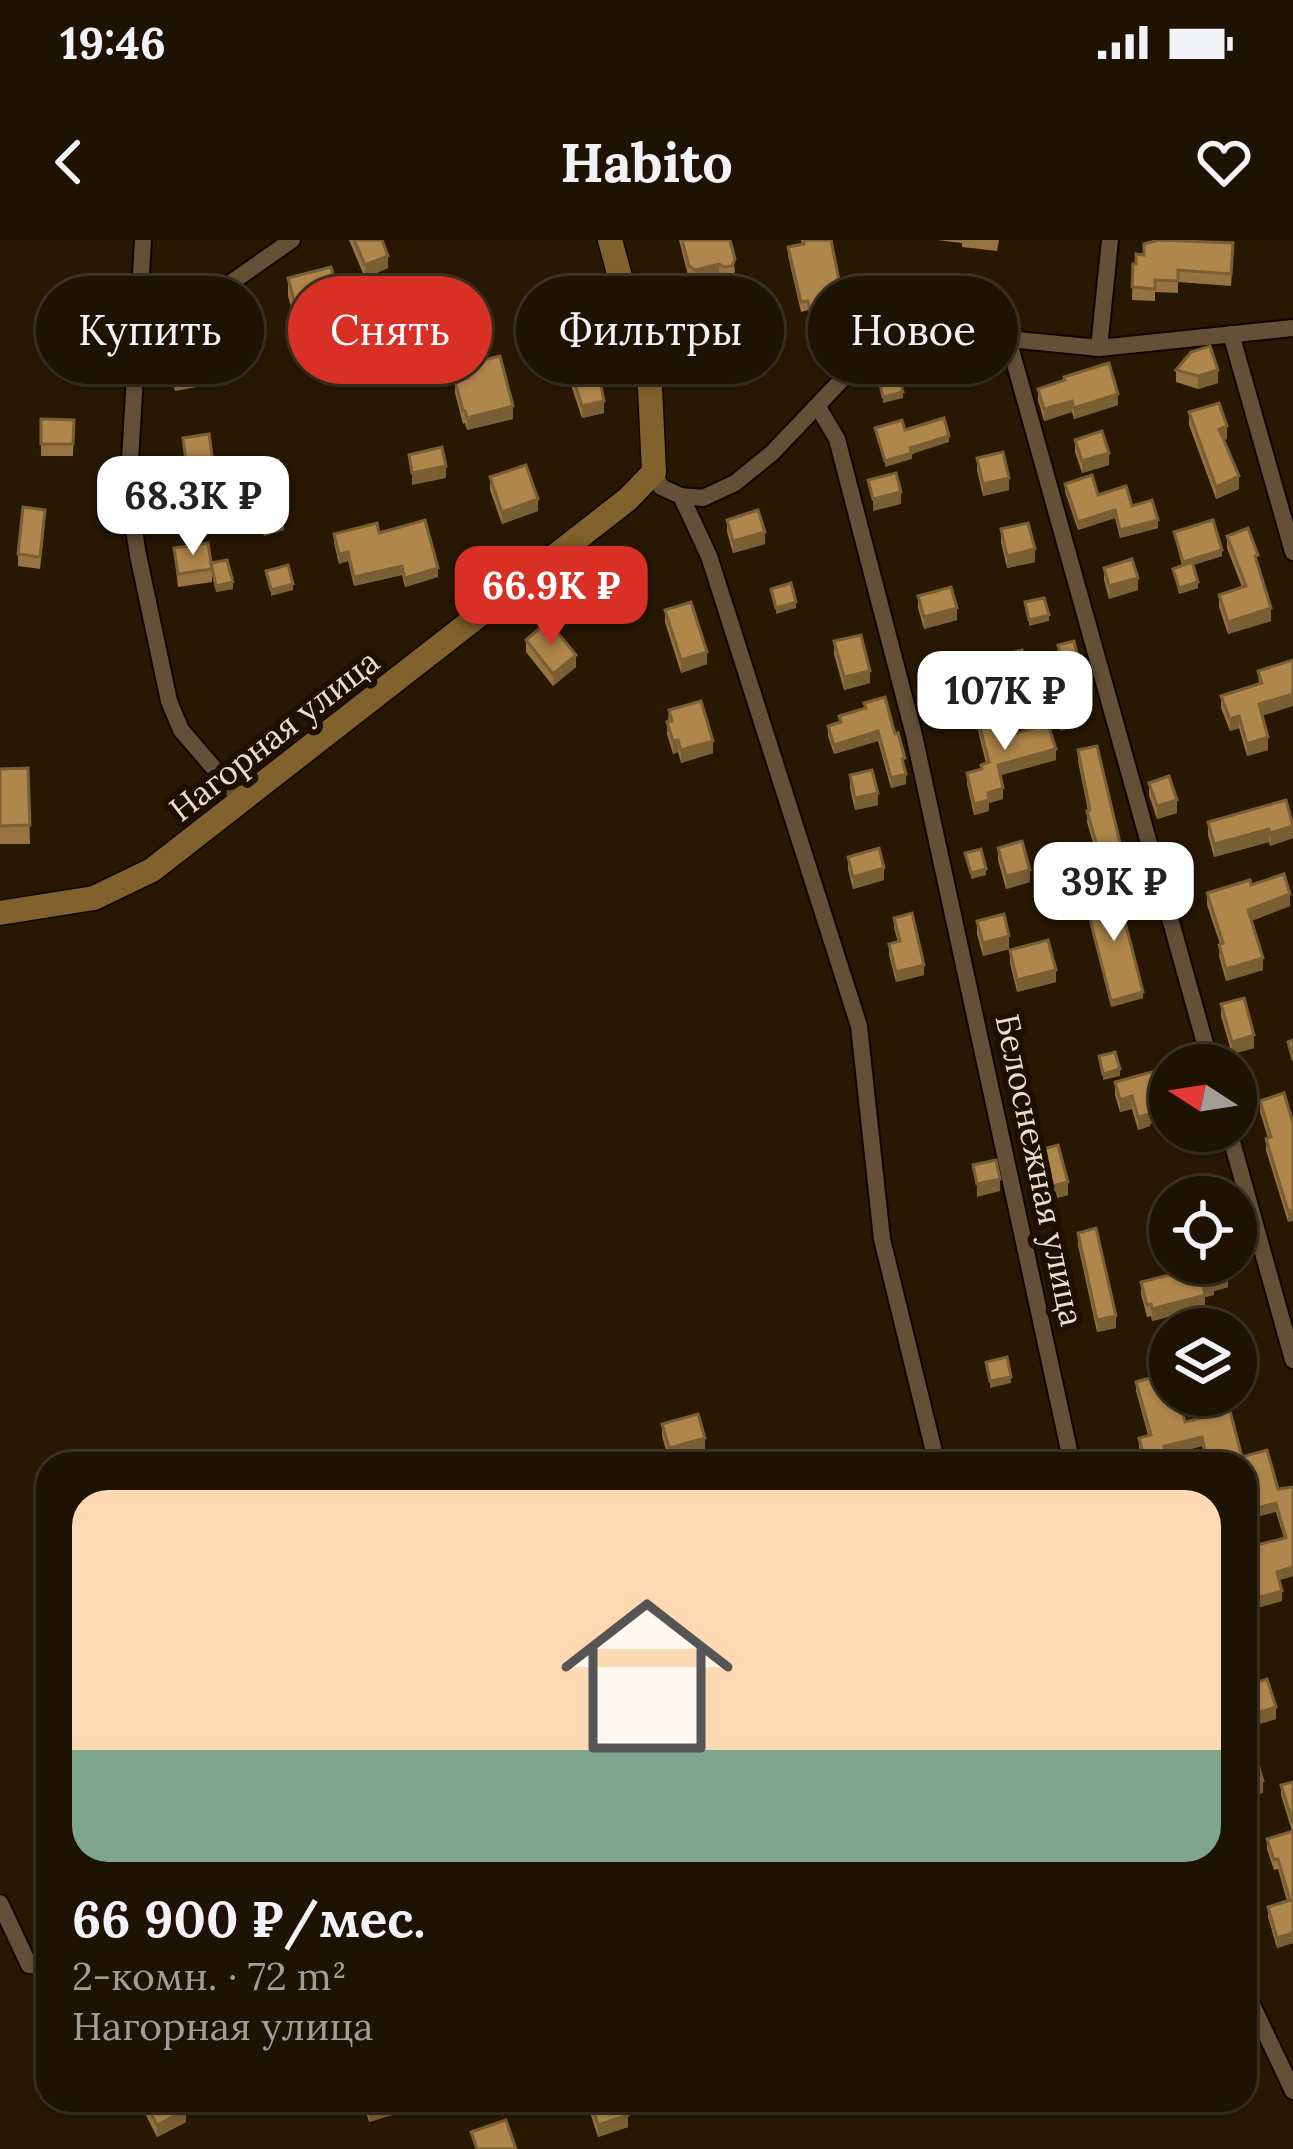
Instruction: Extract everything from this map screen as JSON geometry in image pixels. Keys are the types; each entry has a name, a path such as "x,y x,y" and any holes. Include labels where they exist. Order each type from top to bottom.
{"street":[{"path":"141,276 143,240"},
{"path":"240,276 292,240"},
{"path":"610,240 650,387 654,472 661,487 681,496 703,497 735,483 772,453 838,384"},
{"path":"1099,348 1110,240"},
{"path":"1018,340 1099,348 1293,328"},
{"path":"1231,334 1293,552"},
{"path":"1018,375 1204,1044"},
{"path":"134,384 128,494 169,701 181,730 243,802"},
{"name":"Белоснежная улица","path":"818,407 836,440 914,735 1069,1452"},
{"name":"Нагорная улица","path":"0,913 94,898 152,871 628,499 654,472"},
{"path":"681,496 709,556 859,1026 882,1239 934,1452"},
{"path":"1235,1152 1293,1360"},
{"path":"0,1903 29,1965 36,1966"},
{"path":"1257,2013 1293,2091"}],"building":[{"path":"354,240 382,240 388,256 365,265"},
{"path":"682,240 730,240 732,266 695,270 689,266"},
{"path":"804,240 831,240 838,276 808,276 808,301 801,302 788,247 804,244"},
{"path":"1159,240 1233,243 1231,274 1178,270 1178,281 1155,280 1155,289 1132,287 1136,254 1144,255 1144,244"},
{"path":"331,267 333,276 296,276"},
{"path":"1210,346 1218,370 1198,376 1176,370 1191,352"},
{"path":"500,356 513,406 467,418 456,384 492,384 492,358"},
{"path":"1109,363 1118,394 1074,408 1072,401 1044,409 1038,389"},
{"path":"575,384 601,384 604,401 582,406"},
{"path":"880,384 901,384 903,392 883,397"},
{"path":"1219,403 1227,426 1219,429 1239,476 1216,487 1189,412"},
{"path":"944,418 949,436 885,461 875,428 902,420 905,430"},
{"path":"41,419 74,420 73,444 41,444"},
{"path":"1102,431 1109,453 1082,461 1075,440"},
{"path":"209,434 213,462 186,461 183,438"},
{"path":"442,447 446,466 412,473 409,455"},
{"path":"1003,452 1009,478 983,484 977,458"},
{"path":"278,460 280,477 264,479 262,463"},
{"path":"526,465 538,499 502,512 490,477"},
{"path":"896,473 901,492 873,499 868,480"},
{"path":"1092,475 1098,495 1126,486 1132,506 1152,500 1158,520 1120,530 1115,510 1078,522 1065,484"},
{"path":"276,491 284,518 264,524 256,497"},
{"path":"23,507 45,510 40,557 18,554"},
{"path":"758,510 765,532 733,541 727,520"},
{"path":"425,520 438,568 405,578 402,566 354,577 348,552 339,554 334,534 377,523 379,533"},
{"path":"1213,520 1222,550 1183,562 1174,532"},
{"path":"1028,523 1035,549 1007,556 1001,529"},
{"path":"1248,528 1271,608 1228,622 1219,595 1246,586 1227,536"},
{"path":"208,543 212,569 178,574 174,548"},
{"path":"1132,559 1138,578 1109,586 1104,568"},
{"path":"227,560 233,582 216,586 211,563"},
{"path":"1192,562 1198,582 1179,588 1173,569"},
{"path":"288,565 293,584 271,590 266,571"},
{"path":"791,583 796,602 776,608 771,589"},
{"path":"951,587 957,608 924,617 918,596"},
{"path":"1044,598 1049,615 1029,620 1025,602"},
{"path":"691,602 707,652 681,660 665,610"},
{"path":"548,621 576,655 553,674 526,640"},
{"path":"861,635 870,671 844,677 834,641"},
{"path":"1074,641 1078,658 1062,663 1058,645"},
{"path":"1022,650 1029,674 1002,681 995,657"},
{"path":"1293,660 1293,694 1259,704 1268,737 1247,744 1239,716 1230,719 1221,696 1262,683 1258,671"},
{"path":"1085,674 1090,692 1072,696 1067,678"},
{"path":"885,697 905,758 906,774 891,778 878,731 834,745 828,726 841,722 839,716 866,708 864,703"},
{"path":"701,701 713,741 681,750 667,722 672,721 669,710"},
{"path":"1071,703 1075,721 1060,725 1055,707"},
{"path":"997,711 1004,737 1048,724 1056,749 998,765 1003,788 988,793 989,800 974,804 967,773 989,762 977,716"},
{"path":"1097,746 1124,860 1103,866 1087,811 1078,750"},
{"path":"28,768 30,825 0,826 0,769"},
{"path":"872,770 878,793 855,798 850,775"},
{"path":"1169,776 1177,800 1157,806 1149,783"},
{"path":"1286,800 1293,826 1214,844 1208,822"},
{"path":"1022,841 1030,870 1006,876 998,848"},
{"path":"879,848 884,868 853,877 848,857"},
{"path":"981,849 986,869 971,873 965,853"},
{"path":"1284,874 1290,894 1248,910 1263,958 1226,969 1207,893"},
{"path":"1116,887 1143,992 1111,1001 1084,896"},
{"path":"912,913 924,965 896,972 889,944 900,941 894,918"},
{"path":"1004,914 1009,936 983,943 977,921"},
{"path":"1048,940 1056,970 1017,980 1010,950"},
{"path":"1244,998 1254,1035 1232,1042 1221,1004"},
{"path":"1115,1052 1120,1069 1103,1074 1099,1056"},
{"path":"1149,1073 1149,1114 1138,1117 1132,1096 1120,1100 1115,1082"},
{"path":"1284,1093 1293,1123 1293,1210 1288,1211 1260,1101"},
{"path":"1058,1145 1068,1182 1041,1189 1032,1152"},
{"path":"996,1160 1000,1179 977,1184 973,1165"},
{"path":"1096,1228 1116,1316 1097,1320 1078,1233"},
{"path":"1141,1282 1214,1284 1203,1286 1205,1295 1152,1308"},
{"path":"1007,1357 1011,1377 990,1381 986,1362"},
{"path":"1149,1378 1149,1416 1183,1416 1185,1422 1231,1416 1241,1452 1205,1452 1202,1437 1164,1446 1166,1452 1143,1452 1139,1438 1151,1435 1136,1382"},
{"path":"698,1414 705,1438 669,1448 662,1424"},
{"path":"1267,1450 1278,1489 1293,1487 1293,1567 1277,1572 1282,1591 1257,1598 1257,1545 1286,1538 1276,1503 1257,1508 1257,1453"},
{"path":"1267,1679 1276,1707 1257,1713 1257,1682"},
{"path":"1293,1782 1293,1823 1281,1785"},
{"path":"1293,1831 1293,1933 1277,1938 1268,1907 1290,1900 1267,1839"},
{"path":"150,2112 182,2112 157,2125"},
{"path":"594,2112 627,2112 628,2115 598,2125"},
{"path":"506,2120 516,2149 477,2149 471,2132"}]}
